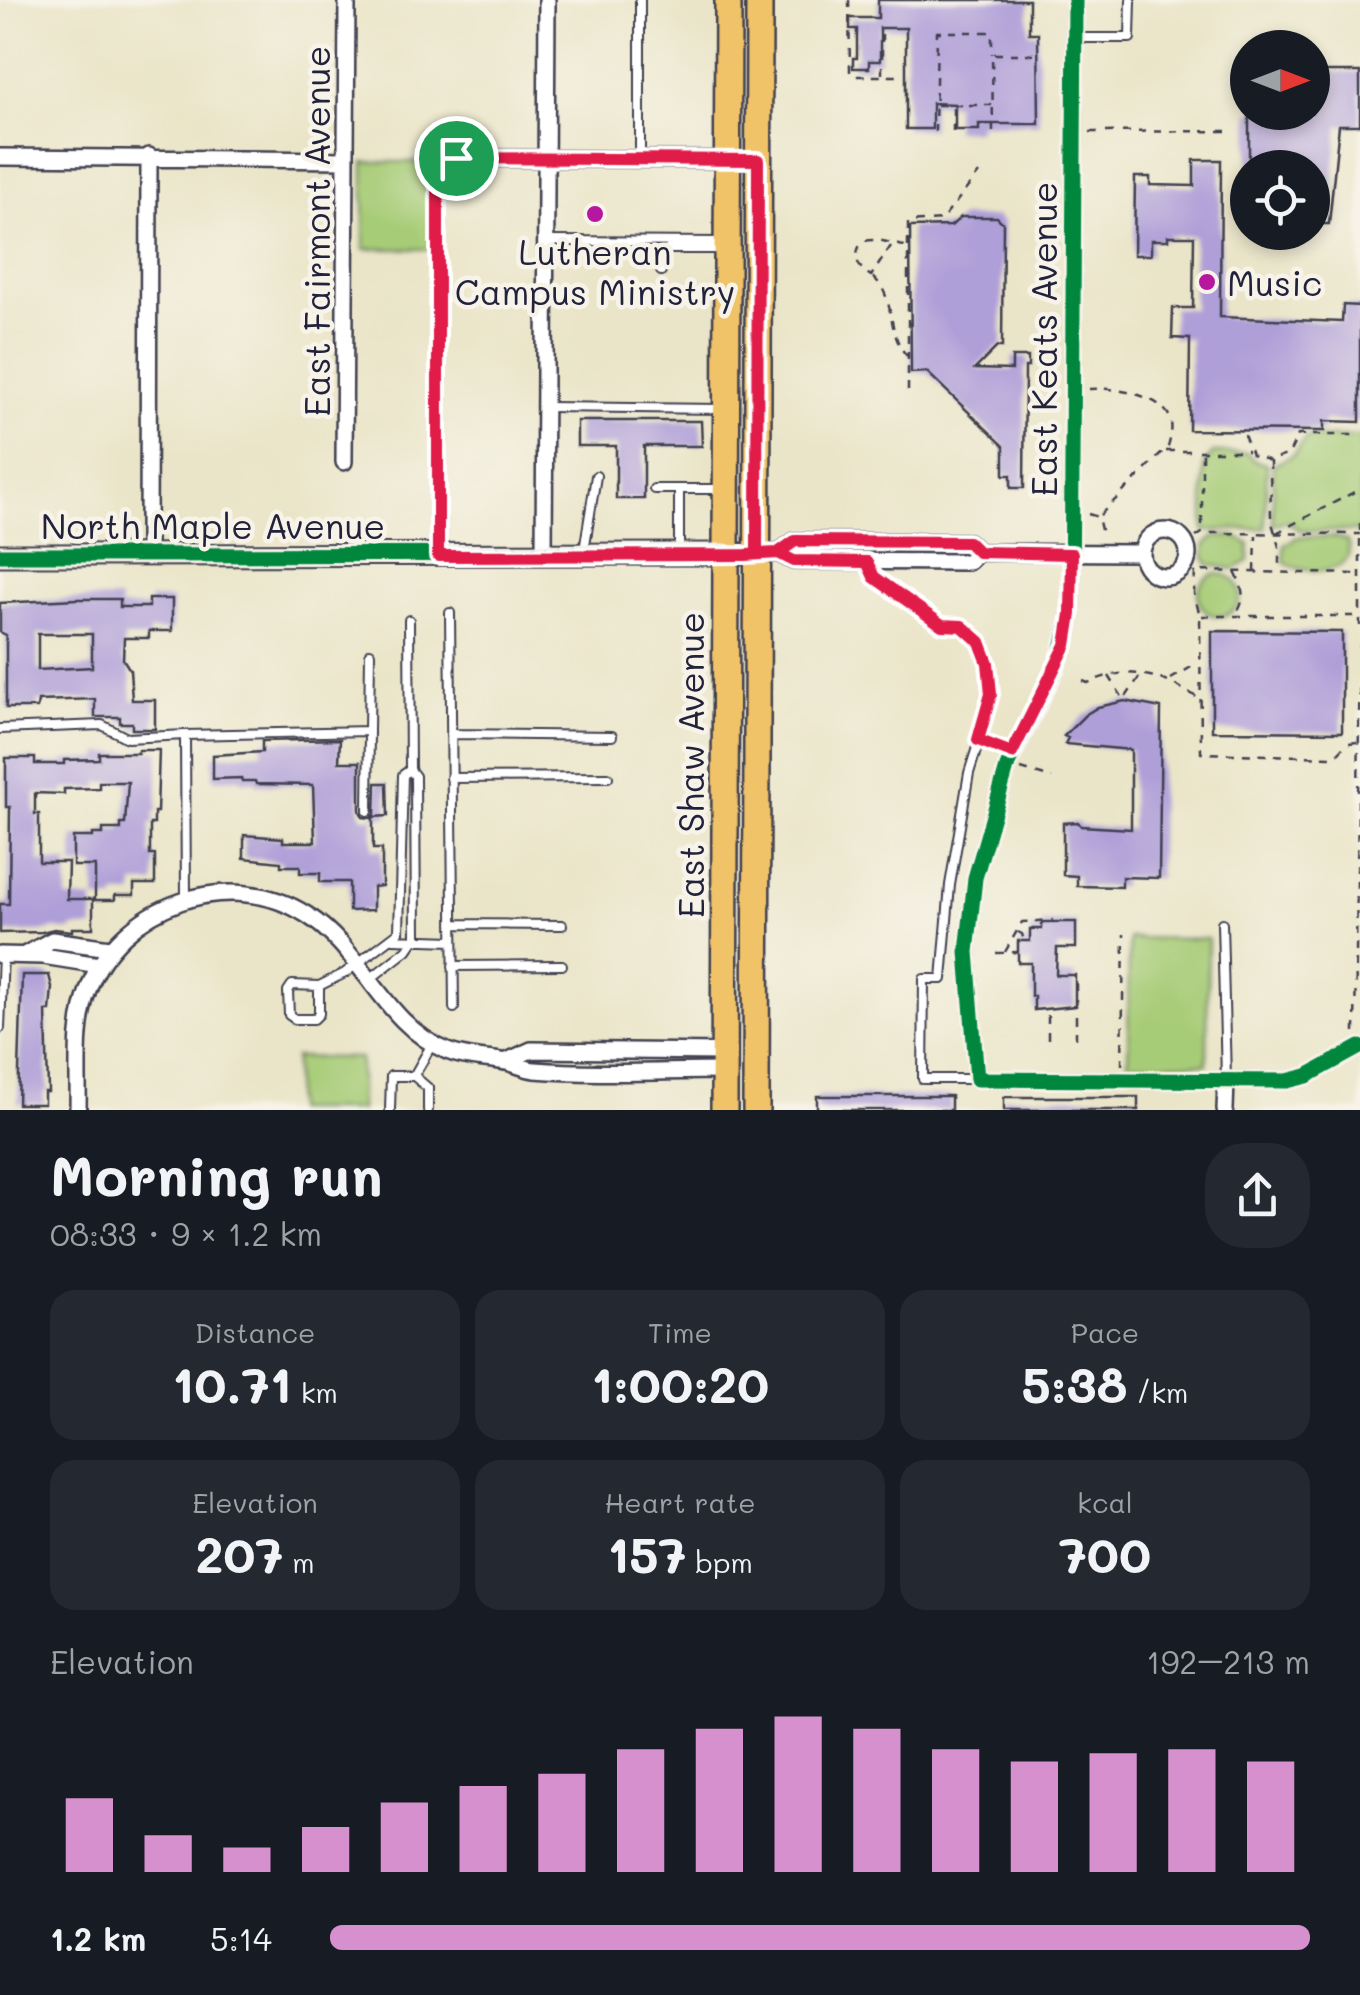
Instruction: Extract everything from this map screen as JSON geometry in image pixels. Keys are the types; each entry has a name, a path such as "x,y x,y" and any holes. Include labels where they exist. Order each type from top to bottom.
{"main road":[{"name":"East Shaw Avenue","path":"724,1110 728,0"},
{"name":"East Shaw Avenue","path":"756,1110 767,554 758,160 759,0"}],"street":[{"name":"East Fairmont Avenue","path":"344,462 347,0"},
{"path":"544,556 547,0"},
{"name":"East Keats Avenue","path":"977,1079 967,984 970,915 982,844 1066,645 1071,614 1075,0"},
{"path":"148,555 149,156"},
{"path":"0,157 346,160"},
{"path":"456,158 758,160"},
{"path":"767,554 795,541 968,542 978,552 1142,553"},
{"path":"767,554 794,561 968,562 978,552"},
{"name":"North Maple Avenue","path":"0,556 767,554"},
{"path":"78,1110 79,1029 90,986 110,948 138,923 186,899 224,892 289,905 309,916 358,964 402,1022 432,1044 460,1056 504,1062 531,1050 724,1061"},
{"path":"24,956 54,940 110,948"},
{"path":"1,955 99,965"},
{"path":"977,1079 1300,1079 1358,1042"},
{"path":"1226,1081 1226,1110"}],"lane":[{"path":"640,0 640,159"},
{"path":"1075,38 1130,38 1130,0"},
{"path":"438,556 438,176 456,158"},
{"path":"546,242 727,245"},
{"path":"661,271 661,256 670,248 727,245"},
{"path":"545,407 726,408"},
{"path":"584,556 596,476"},
{"path":"654,489 726,488"},
{"path":"679,489 680,555"},
{"path":"867,562 874,577 942,625 965,628 984,650 991,694 978,740 950,885 942,980 924,979 923,1079 977,1079"},
{"path":"450,613 454,1008"},
{"path":"370,979 407,950 413,940 416,776 410,770 409,620"},
{"path":"368,811 370,653"},
{"path":"0,728 102,726 127,738 369,731"},
{"path":"451,734 612,736"},
{"path":"185,735 186,899"},
{"path":"978,740 1016,761"},
{"path":"318,986 319,1014 314,1019 295,1019 289,1015 288,990 292,986 318,986 358,964 399,932 403,775 410,770"},
{"path":"452,778 608,777"},
{"path":"1222,923 1226,1081"},
{"path":"453,924 562,925"},
{"path":"391,939 453,941"},
{"path":"0,1028 1,955"},
{"path":"453,966 562,966"},
{"path":"414,1076 432,1044"},
{"path":"390,1110 391,1076 414,1076 428,1088 428,1110"}],"path":[{"path":"849,0 850,72 856,76 904,76"},
{"path":"935,132 937,32 992,32 993,132"},
{"path":"882,34 882,76"},
{"path":"992,54 1042,54"},
{"path":"936,105 992,105"},
{"path":"953,105 953,132"},
{"path":"1090,132 1229,132"},
{"path":"908,391 908,222 942,220 980,173"},
{"path":"908,246 867,240 859,247 857,260 888,297 888,317 894,326 896,344 908,358"},
{"path":"872,276 891,246"},
{"path":"1082,393 1112,389 1154,402 1168,414 1170,422 1170,441 1165,451 1098,517"},
{"path":"1244,435 1250,451"},
{"path":"1165,451 1250,451 1270,461 1289,454 1298,435 1360,435"},
{"path":"1202,452 1202,533"},
{"path":"1270,461 1270,518 1279,546 1279,573"},
{"path":"1275,534 1360,489"},
{"path":"1082,514 1098,517"},
{"path":"1098,517 1102,534"},
{"path":"1360,522 1360,626"},
{"path":"1196,538 1202,533 1359,534"},
{"path":"1256,534 1256,572"},
{"path":"1357,742 1348,744 1334,758 1201,754 1200,616 1194,594 1195,571 1359,574"},
{"path":"1234,616 1244,597 1235,572"},
{"path":"1200,616 1358,616"},
{"path":"1358,1042 1360,644"},
{"path":"1168,681 1200,663"},
{"path":"1082,681 1142,673 1168,681 1199,699"},
{"path":"1108,675 1124,700 1142,673"},
{"path":"1016,761 1052,778"},
{"path":"1004,952 1018,926 1028,920 1053,920"},
{"path":"1016,932 1024,940"},
{"path":"1122,1067 1124,934"},
{"path":"996,952 1018,952"},
{"path":"1076,978 1076,1040"},
{"path":"1048,1015 1048,1039"}],"green space":[{"path":"364,162 439,162 430,180 430,249 364,249"},
{"path":"1306,437 1360,437 1360,531 1301,531 1286,521 1273,525 1273,465 1294,455"},
{"path":"1213,453 1247,453 1255,461 1267,464 1265,528 1204,531 1204,464"},
{"path":"1235,536 1249,544 1249,561 1234,569 1209,565 1204,555 1206,544 1214,537"},
{"path":"1297,537 1337,537 1347,541 1349,553 1337,567 1314,571 1284,561 1284,545"},
{"path":"1219,574 1234,580 1240,595 1234,610 1219,616 1204,610 1198,595 1204,580"},
{"path":"1129,938 1208,939 1207,1064 1128,1063"},
{"path":"295,1057 360,1058 360,1110 294,1110"}],"building":[{"path":"878,0 1029,0 1029,33 1038,33 1039,124 979,124 979,130 955,130 955,104 932,103 932,129 906,129 906,28 880,28 880,61 869,61 869,68 853,68 857,29 850,29 850,18 878,18"},
{"path":"1330,72 1360,72 1360,125 1339,125 1330,214 1330,150 1249,150 1249,130 1330,130"},
{"name":"Music","path":"1194,160 1221,160 1220,317 1342,322 1343,305 1360,306 1360,422 1324,421 1324,431 1189,430 1190,339 1172,338 1173,308 1193,308 1194,236 1151,240 1151,255 1134,255 1135,177 1150,177 1150,185 1194,186"},
{"path":"961,217 997,217 1003,223 1002,347 997,347 975,369 1012,370 1012,357 1028,357 1024,488 1011,488 1011,475 1004,475 1004,446 927,372 911,373 910,227 951,226"},
{"path":"577,421 701,421 702,446 644,446 644,499 616,499 616,446 577,446"},
{"path":"120,599 120,607 149,607 149,599 172,599 172,631 149,631 149,638 124,638 123,659 130,670 132,700 155,700 155,729 132,729 132,723 120,723 120,717 95,717 95,699 38,701 37,708 6,708 6,635 0,632 0,603","holes":["38,634 92,634 92,667 38,670"]},
{"path":"1212,631 1342,632 1342,732 1212,731"},
{"path":"1125,701 1161,708 1159,878 1122,877 1122,887 1077,886 1077,876 1063,875 1063,823 1131,829 1131,750 1065,744 1068,738 1064,736 1098,707"},
{"path":"340,739 339,762 360,762 363,817 375,814 376,783 387,783 388,816 373,817 373,849 382,849 382,886 373,887 373,910 349,911 349,882 320,882 320,873 300,873 300,866 244,858 244,835 283,838 283,842 315,842 313,785 213,779 213,755 262,752 262,741"},
{"path":"159,750 157,812 154,824 150,824 155,884 134,884 134,895 95,900 95,866 73,866 73,837 93,837 103,834 103,829 121,829 121,824 125,824 128,782 99,782 99,788 64,789 64,794 35,793 39,862 68,862 67,899 93,899 93,928 0,933 0,904 9,904 6,758 64,764 64,760 99,759 99,753"},
{"path":"1042,922 1076,922 1076,948 1057,948 1056,975 1075,975 1075,1006 1034,1010 1031,963 1018,963 1018,941 1030,941 1030,929 1042,929"},
{"path":"22,975 49,975 52,987 50,1011 46,1011 48,1092 44,1092 44,1104 18,1104"},
{"path":"817,1096 951,1096 951,1110 817,1110"},
{"path":"1004,1097 1138,1097 1138,1110 1004,1110"}],"cycle path":[{"path":"1075,0 1071,615 1057,666 1008,764 975,878 967,952 977,1079 1287,1081 1307,1076 1360,1047"},
{"path":"0,555 725,554"}],"place":[{"name":"Lutheran Campus Ministry","path":"595,214"},
{"name":"Music","path":"1207,282"}],"route":[{"path":"456,158 438,176 438,556 746,555 778,553 794,561 867,562 874,577 942,625 962,626 980,642 988,663 991,694 978,740 1012,753 1066,645 1072,554 978,552 968,542 795,541 778,553 757,554 758,160 456,158"}]}
